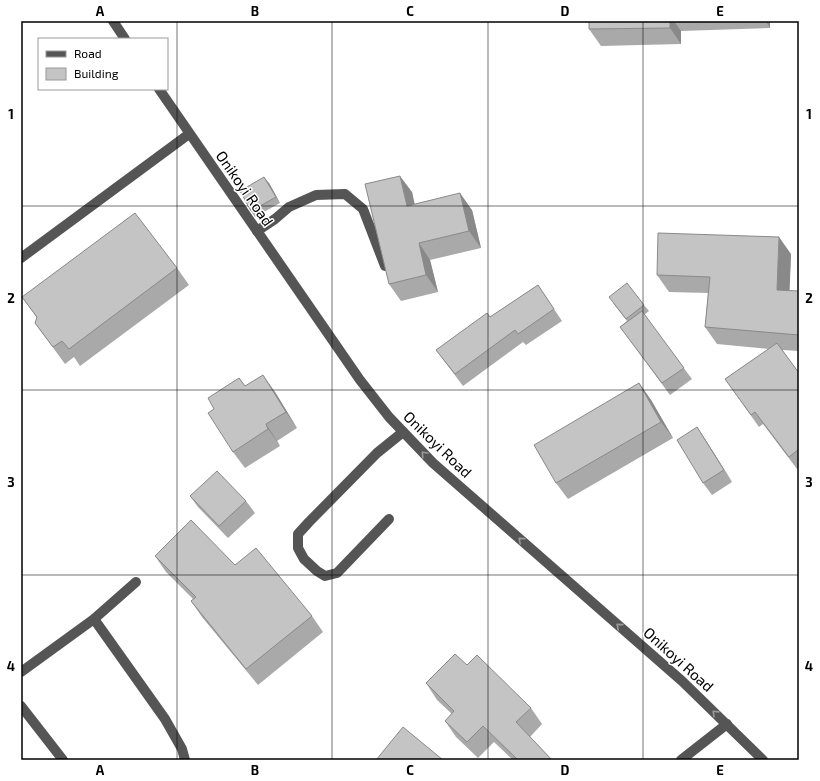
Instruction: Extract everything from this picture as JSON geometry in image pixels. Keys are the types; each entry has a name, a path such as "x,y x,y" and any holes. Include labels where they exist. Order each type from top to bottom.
{"street":[{"path":"113,21 125,38"},
{"name":"Onikoyi Road","path":"160,90 360,380 389,417 433,463 682,681 763,760"},
{"path":"21,258 189,134"},
{"path":"256,231 275,219 289,207 316,195 345,194 363,209 385,266"},
{"path":"389,519 337,573 325,576 317,571 304,559 298,548 298,534 377,453 403,432"},
{"path":"21,672 94,619 136,582"},
{"path":"94,619 165,719 182,749 185,760"},
{"path":"21,706 63,760"},
{"path":"681,760 727,724"}],"building":[{"path":"589,21 670,21 670,28 589,29"},
{"path":"400,176 407,206 460,193 469,231 419,243 426,275 389,284 365,184"},
{"path":"264,177 276,197 251,211 240,191"},
{"path":"135,213 177,268 69,349 62,341 53,347 35,323 37,317 22,297"},
{"path":"658,233 779,237 777,290 799,291 799,335 705,327 710,277 657,275"},
{"path":"627,283 644,305 626,319 609,297"},
{"path":"538,285 554,309 518,334 515,330 455,374 436,350 487,313 490,317"},
{"path":"642,311 684,368 662,383 620,327"},
{"path":"777,343 799,373 799,449 789,457 755,412 751,415 725,379"},
{"path":"263,375 286,412 266,424 268,429 233,452 208,413 214,409 208,398 239,378 245,386"},
{"path":"639,383 661,422 556,483 534,445"},
{"path":"697,427 724,470 703,483 677,440"},
{"path":"217,471 246,501 219,526 190,496"},
{"path":"191,520 235,565 256,548 312,616 246,669 191,601 196,597 155,556"},
{"path":"455,654 467,665 477,655 531,708 516,722 552,760 518,760 483,726 467,742 445,721 454,711 426,683"},
{"path":"403,727 443,760 376,760"}]}
